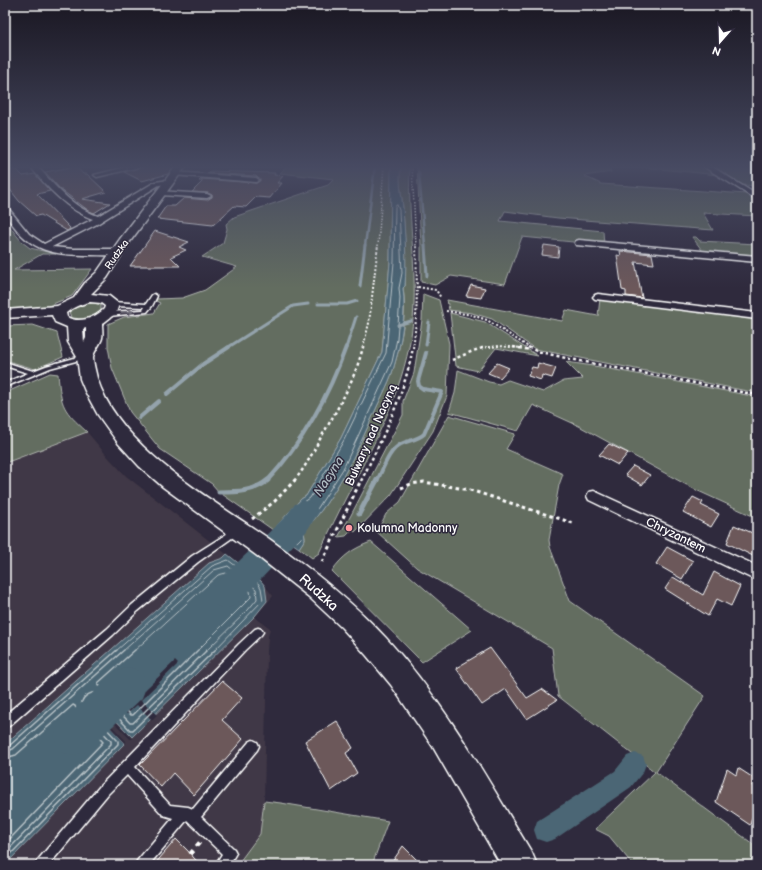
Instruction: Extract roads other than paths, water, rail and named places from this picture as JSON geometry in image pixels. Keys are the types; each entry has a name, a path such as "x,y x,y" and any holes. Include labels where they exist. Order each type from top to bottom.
{"main road":[{"name":"Rudzka","path":"79,300 90,286 102,275 150,207"},
{"name":"Rudzka","path":"102,275 107,305"},
{"path":"65,318 69,304 79,300 107,305 94,322 94,338 85,356"},
{"path":"5,314 65,318 94,322"},
{"name":"Rudzka","path":"65,318 76,329 76,341 85,356 90,379 106,412 131,447 165,477 294,570 350,620 390,664 431,716 520,865"},
{"path":"5,320 65,318"}],"street":[{"path":"76,207 91,217 99,219"},
{"path":"45,248 119,207"},
{"path":"5,210 30,239 45,248 117,252"},
{"path":"579,244 757,259"},
{"path":"598,297 757,316"},
{"name":"Chryzantem","path":"594,496 757,574"}],"lane":[{"path":"107,305 145,311 154,296"},
{"path":"107,305 148,306"},
{"path":"5,385 48,366 85,356"},
{"path":"5,364 33,373"},
{"path":"5,722 141,603 195,559 242,533"},
{"path":"41,865 104,790 258,632"},
{"path":"141,865 253,746"},
{"path":"127,767 167,811 189,815 230,853 221,865"}],"water":[{"path":"391,207 403,207 406,248 405,286 403,288 404,316 393,369 389,381 353,458 326,504 304,531 305,539 299,548 273,530 301,499 306,496 341,438 382,352 390,262"},
{"path":"227,554 261,581 265,586 267,601 255,616 132,737 96,700 90,705 125,743 5,865 5,744 209,563 223,558"}],"waterway":[{"path":"365,246 370,207"},
{"path":"422,207 425,246"},
{"path":"360,286 365,245"},
{"path":"425,245 427,276"},
{"path":"318,304 347,304 357,301"},
{"path":"227,348 293,306 308,304"},
{"path":"346,348 356,317"},
{"path":"398,325 411,321"},
{"path":"426,345 429,322"},
{"path":"167,394 203,364 229,347"},
{"path":"268,480 292,451 323,401 346,347"},
{"path":"377,481 393,451 401,444 419,438 424,434 442,392 423,389 419,386 418,381 426,353"},
{"path":"139,418 159,401"},
{"path":"219,492 251,489 268,480"},
{"path":"359,514 377,480"},
{"name":"Nacyna","path":"225,595 296,524 305,512"},
{"name":"Nacyna","path":"73,737 129,685"},
{"path":"546,830 623,779 635,764"}],"place":[{"name":"Kolumna Madonny","path":"349,528"}]}
